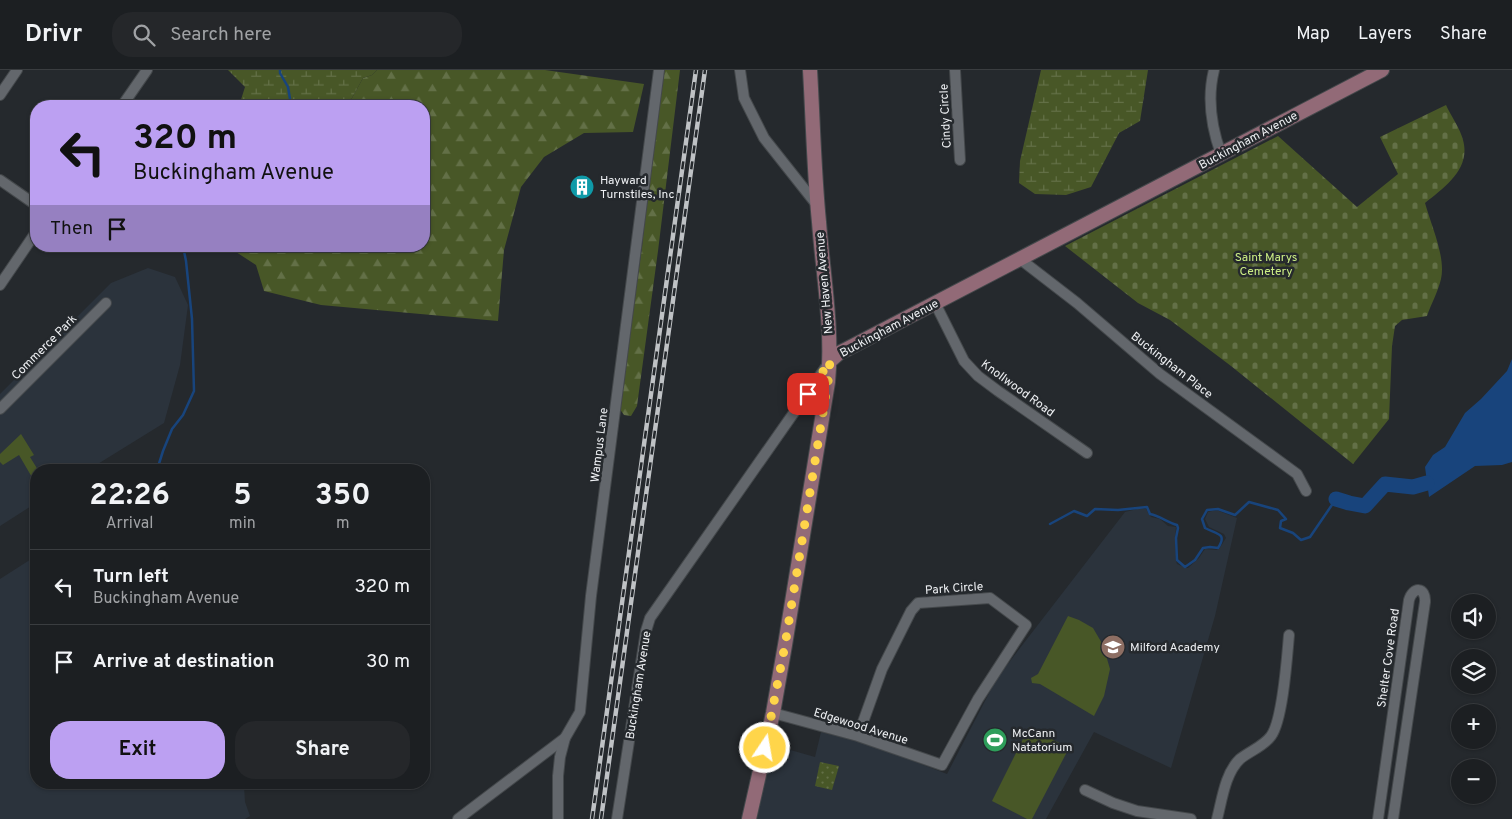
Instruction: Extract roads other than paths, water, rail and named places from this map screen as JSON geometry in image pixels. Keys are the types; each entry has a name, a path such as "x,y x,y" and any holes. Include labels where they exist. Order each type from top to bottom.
{"main road":[{"name":"New Haven Avenue","path":"749,819 772,713 794,589 830,361 830,333 817,205 810,70"},
{"name":"Buckingham Avenue","path":"830,361 839,353 1382,70"}],"street":[{"path":"0,95 17,70"},
{"path":"126,100 147,70"},
{"name":"Wampus Lane","path":"558,819 560,757 565,738 580,712 591,596 659,70"},
{"path":"740,70 744,98 764,138 817,205"},
{"name":"Cindy Circle","path":"955,70 960,160"},
{"path":"1214,70 1210,104 1221,154"},
{"path":"0,180 30,201"},
{"path":"0,285 30,241"},
{"name":"Buckingham Place","path":"1020,259 1077,303 1160,374 1297,474 1306,491"},
{"name":"Commerce Park","path":"0,408 106,303"},
{"name":"Knollwood Road","path":"935,303 964,361 970,368 998,391 1087,453"},
{"name":"Buckingham Avenue","path":"617,819 646,631 650,618 830,361"},
{"name":"Shelter Cove Road","path":"1378,819 1409,600 1411,593 1414,590 1418,590 1423,591 1426,598 1393,819"},
{"name":"Park Circle","path":"858,736 882,670 911,611 918,603 990,598 1026,625 978,699 942,765"},
{"path":"1217,819 1227,784 1234,768 1240,760 1271,736 1276,726 1280,713 1289,634"},
{"name":"Edgewood Avenue","path":"772,713 858,736 942,765"},
{"path":"458,819 565,738"},
{"path":"1387,756 1402,758"},
{"path":"1085,790 1113,803 1137,811 1191,819"}],"water":[{"path":"1512,359 1512,462 1502,465 1475,466 1429,497 1425,467 1433,455 1445,447 1465,413 1507,371"}],"waterway":[{"path":"280,70 288,87 290,100"},
{"path":"159,464 172,429 183,415 194,391 192,319 184,252"},
{"path":"1336,499 1365,506 1385,484 1413,487 1427,483"},
{"path":"1050,524 1074,511 1087,516 1095,509 1118,510 1147,507 1150,514 1177,525 1177,560 1185,567 1195,560 1203,548 1218,548 1221,543 1222,539 1219,535 1205,528 1202,519 1207,510 1218,509 1235,515 1249,502 1278,510 1286,519 1281,521 1280,528 1293,533 1301,540 1310,537 1336,499"}],"railway":[{"path":"592,819 696,70"},
{"path":"601,819 705,70"}],"place":[{"name":"Hayward Turnstiles, Inc","path":"582,187"},
{"name":"Milford Academy","path":"1113,647"},
{"name":"McCann Natatorium","path":"995,740"}],"park label":[{"name":"Saint Marys Cemetery","path":"1266,264"}]}
